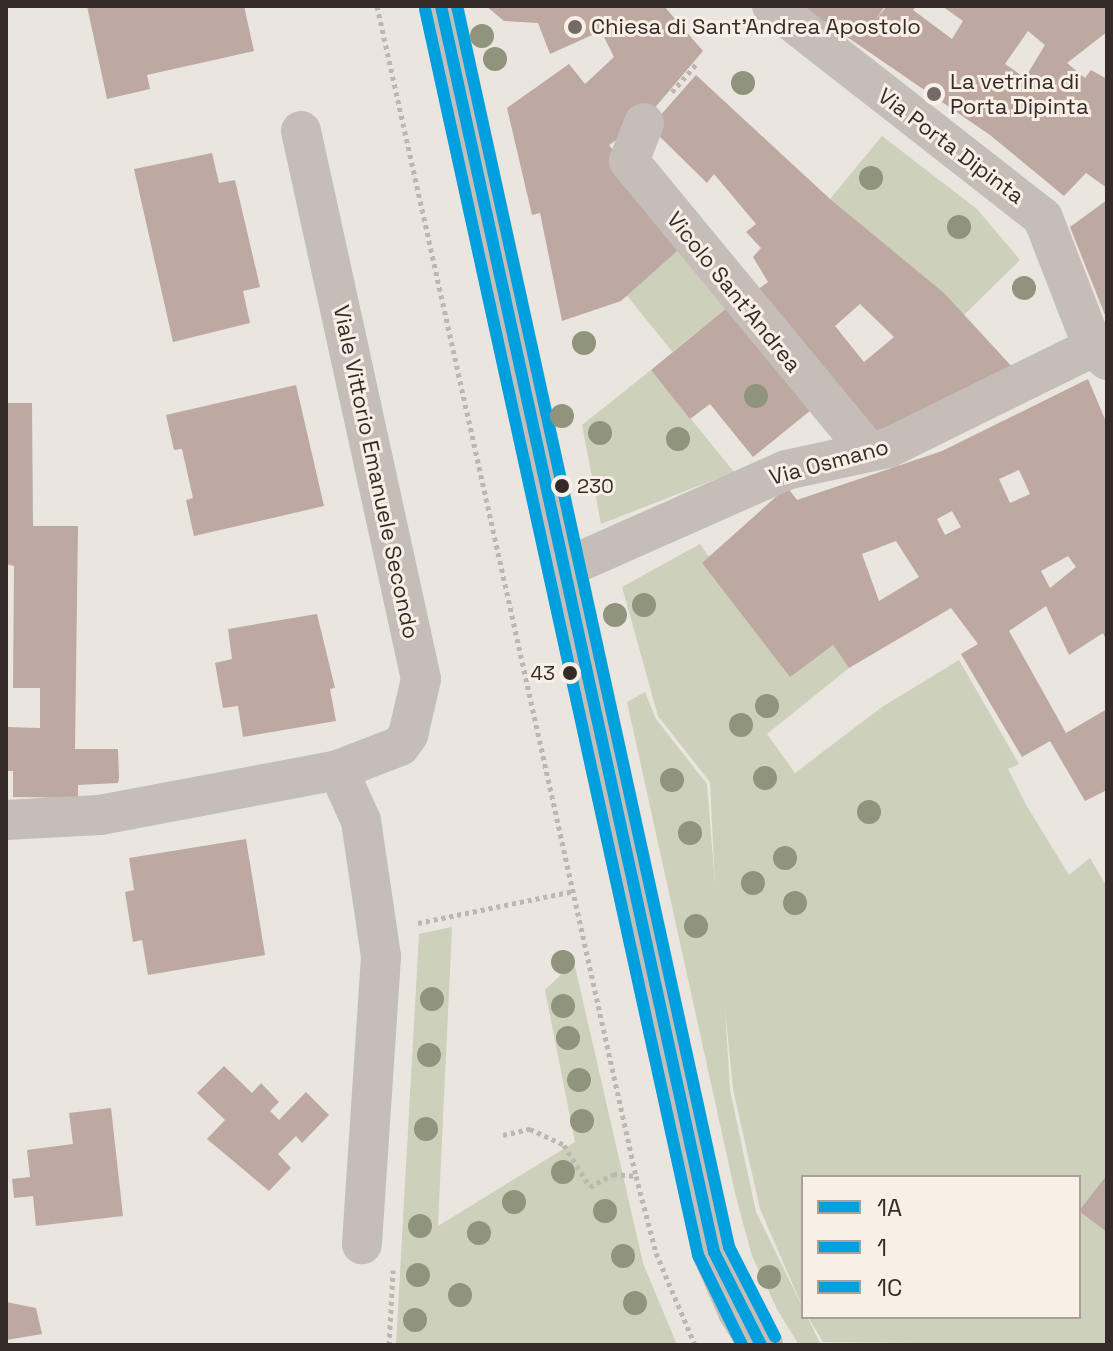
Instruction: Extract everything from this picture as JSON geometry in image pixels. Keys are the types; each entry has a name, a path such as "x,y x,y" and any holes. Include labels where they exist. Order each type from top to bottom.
{"street":[{"path":"441,6 528,387 563,569 714,1252 740,1311 761,1345"},
{"name":"Via Porta Dipinta","path":"772,6 1043,218 1100,354"},
{"name":"Vicolo Sant'Andrea","path":"644,123 629,161 868,451"},
{"name":"Viale Vittorio Emanuele Secondo","path":"6,820 100,815 338,770 405,742 421,679 301,131"},
{"name":"Via Osmano","path":"563,569 786,470 888,448 1100,354"},
{"path":"338,770 361,821 381,957 362,1244"}],"path":[{"path":"377,6 636,1176 656,1253 695,1345"},
{"path":"410,925 574,891"},
{"path":"503,1135 530,1129 564,1145 590,1187 613,1174 636,1176"},
{"path":"389,1345 393,1267"}],"green space":[{"path":"882,136 977,209 1020,260 964,315 830,199"},
{"path":"686,243 734,302 672,352 625,293"},
{"path":"651,370 734,472 601,524 582,425"},
{"path":"700,544 709,557 702,563 790,676 833,645 849,668 767,734 795,773 882,707 959,660 1019,764 1008,769 1025,803 1069,875 1090,858 1107,887 1107,1345 823,1342 809,1319 1081,1319 1081,1175 801,1175 801,1303 760,1209 733,1089 725,1008 730,1090 756,1212 801,1304 801,1319 808,1319 821,1345 799,1345 778,1311 752,1256 736,1197 627,702 645,692 656,719 707,784 715,885 710,782 658,716 622,587"},
{"path":"452,927 438,1226 575,1142 545,990 574,962 643,1263 677,1345 396,1345 419,934"}],"building":[{"path":"87,6 244,6 254,51 147,75 150,89 107,99"},
{"path":"486,6 664,6 703,51 630,137 624,135 609,145 686,243 621,301 562,321 540,213 532,215 507,108 569,64 585,84 614,57 601,31 550,54 538,23 504,21"},
{"path":"802,6 885,6 875,20 887,6 917,6 913,10 952,39 963,21 942,6 1107,6 1107,32 1067,63 1085,78 1091,70 1107,79 1107,188 1086,173 1064,196 990,135","holes":["1028,31 1045,45 1025,78 1005,64"]},
{"path":"696,75 830,199 944,293 1015,370 872,446 747,298 768,282 753,257 761,248 746,232 756,224 714,174 707,183 650,127","holes":["860,304 894,337 864,362 835,326"]},
{"path":"212,153 219,183 235,180 260,287 243,291 250,323 173,342 134,169"},
{"path":"1107,200 1107,320 1070,227"},
{"path":"734,302 816,406 753,457 710,404 690,419 651,370"},
{"path":"1088,379 1107,424 1107,642 1103,633 1069,655 1046,606 1009,631 1066,733 1107,709 1107,790 1085,801 1050,741 1022,757 961,654 978,644 951,608 849,668 833,645 790,677 702,563 787,487 797,500 942,451","holes":["1019,470 1030,494 1010,503 999,479","952,511 961,527 945,535 937,519","896,541 919,577 879,601 862,554","1068,556 1076,567 1050,588 1041,571"]},
{"path":"296,385 324,506 194,536 186,500 193,498 182,449 174,450 166,415"},
{"path":"6,403 32,403 33,526 78,526 75,749 118,749 119,778 118,783 78,785 78,798 13,797 13,771 6,771 6,727 40,728 40,688 13,688 14,566 6,564"},
{"path":"317,614 335,688 330,689 336,721 243,737 238,706 223,708 215,663 232,659 228,629"},
{"path":"246,839 265,955 148,975 142,940 133,942 125,892 134,890 129,858"},
{"path":"224,1066 252,1093 261,1083 279,1102 270,1111 279,1120 306,1092 329,1115 302,1143 296,1136 278,1154 291,1168 269,1191 207,1139 225,1120 197,1093"},
{"path":"111,1108 123,1216 36,1226 33,1196 14,1198 12,1179 30,1177 27,1150 73,1144 69,1113"},
{"path":"1107,1175 1107,1232 1081,1212"},
{"path":"6,1302 36,1308 42,1334 6,1340"}],"transit line":[{"name":"1A","path":"441,6 714,1252 761,1345"},
{"name":"1C","path":"457,6 729,1247 775,1337"},
{"name":"1","path":"425,9 698,1255 742,1345"}],"place":[{"name":"Chiesa di Sant'Andrea Apostolo","path":"575,27"},
{"name":"La vetrina di Porta Dipinta","path":"934,94"},
{"name":"230","path":"562,486"},
{"name":"43","path":"570,673"}]}
